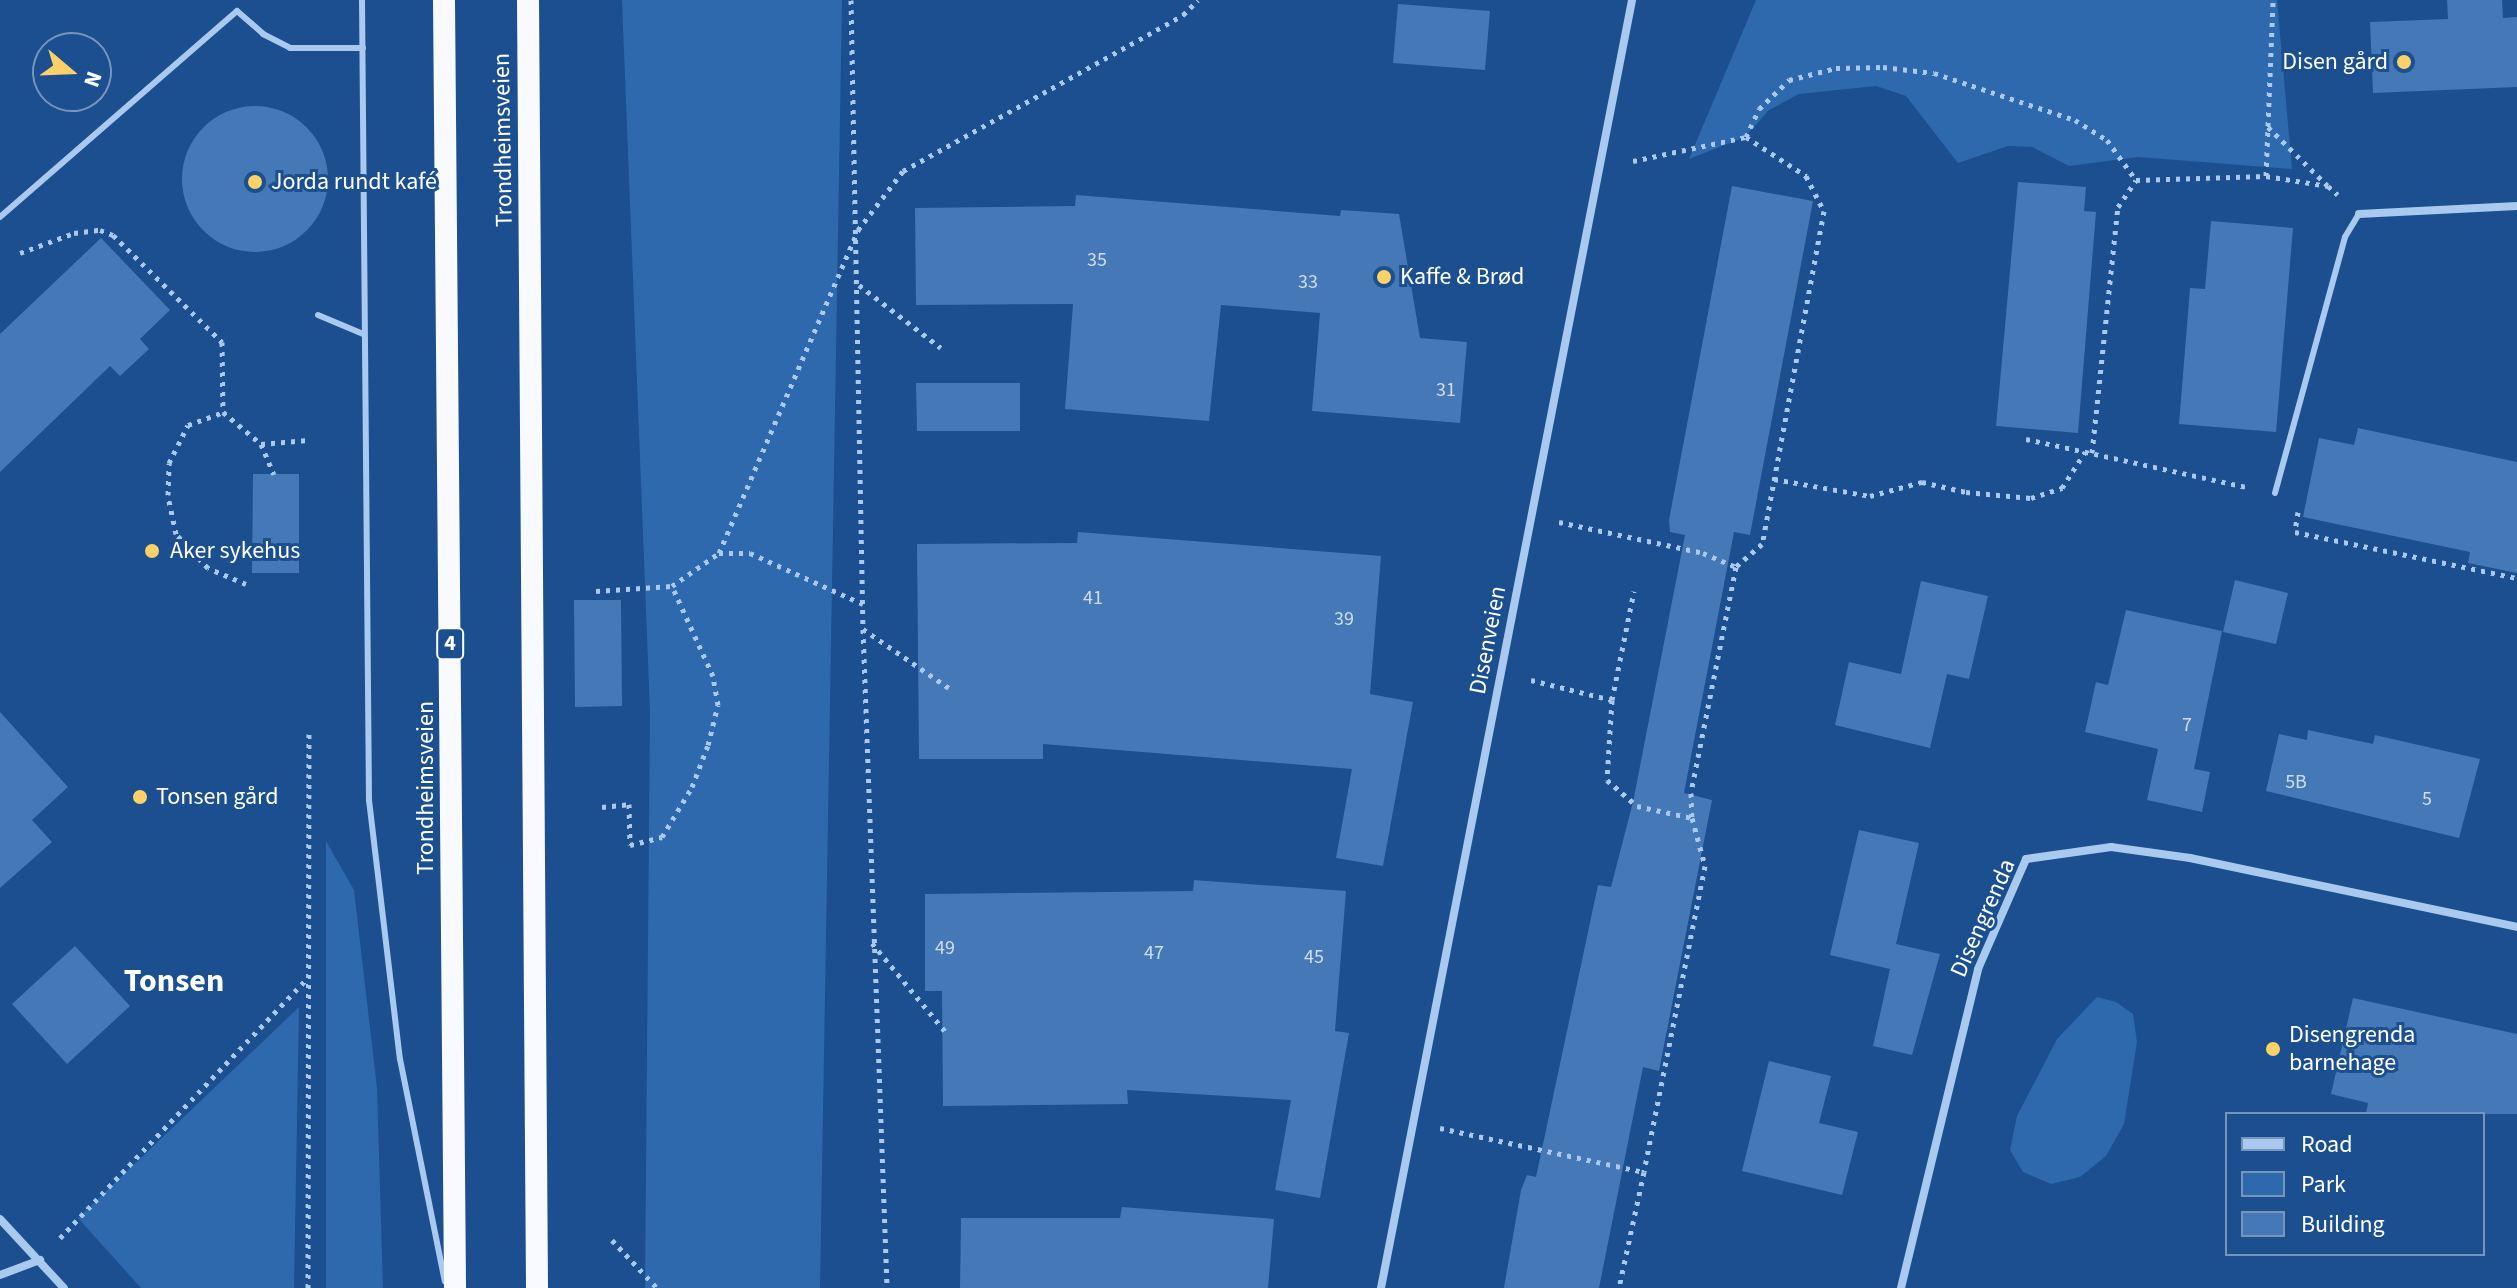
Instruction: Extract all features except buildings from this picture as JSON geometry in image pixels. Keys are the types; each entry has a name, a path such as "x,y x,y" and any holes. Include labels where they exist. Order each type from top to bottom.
{"highway":[{"name":"Trondheimsveien","path":"444,0 455,1288"},
{"name":"Trondheimsveien","path":"528,0 537,1288"}],"street":[{"name":"Disenveien","path":"1381,1288 1632,0"},
{"path":"2359,214 2517,206"},
{"name":"Disengrenda","path":"1901,1288 1978,969 2026,859 2111,847 2190,858 2517,927"},
{"path":"0,1219 64,1288"},
{"path":"0,1275 40,1260"}],"lane":[{"path":"235,0 237,11 263,34 290,48 363,48"},
{"path":"362,0 369,800 400,1059 447,1288"},
{"path":"0,217 237,11"},
{"path":"2275,493 2345,237 2359,214"},
{"path":"318,315 363,334"}],"path":[{"path":"851,0 858,230 863,629 872,943 885,1155 887,1288"},
{"path":"596,591 672,586 719,553 858,230 903,171 1183,15 1198,0"},
{"path":"2266,176 2273,0"},
{"path":"1746,137 1759,109 1789,80 1836,68 1883,67 1934,73 2075,120 2107,140 2136,180"},
{"path":"2268,126 2359,214"},
{"path":"1602,165 1671,157 1746,137 1806,176 1824,211 1762,544 1736,567 1691,793 1692,818 1705,866 1619,1288"},
{"path":"2136,180 2266,176 2328,186"},
{"path":"1774,479 1870,496 1922,482 1943,483 1966,492 2031,498 2062,488 2088,452 2118,207 2136,180"},
{"path":"20,253 100,230 113,235 222,342 223,412 261,444 274,474"},
{"path":"859,285 941,348"},
{"path":"223,412 188,425 169,463 168,495 176,534 208,568 246,584"},
{"path":"2026,439 2275,493 2299,505 2295,532 2517,578"},
{"path":"261,444 308,440"},
{"path":"1532,517 1703,553 1736,567"},
{"path":"719,553 750,553 779,562 863,604"},
{"path":"602,807 629,804 630,845 662,837 692,787 708,745 718,705 713,676 672,586"},
{"path":"1634,591 1612,700 1607,780 1637,806 1692,818"},
{"path":"863,629 949,688"},
{"path":"1502,673 1612,700"},
{"path":"308,1288 309,734"},
{"path":"872,943 948,1035"},
{"path":"40,1260 308,978"},
{"path":"1414,1122 1644,1172"},
{"path":"612,1240 657,1288"}],"green space":[{"path":"622,0 842,0 820,1288 645,1288 650,712"},
{"path":"1756,0 2277,0 2292,169 2138,157 2069,166 2032,147 2008,146 1958,163 1906,96 1876,86 1799,94 1769,110 1745,137 1689,159"},
{"path":"326,841 354,890 377,1088 383,1288 326,1288"},
{"path":"2097,997 2116,1002 2133,1014 2137,1042 2124,1124 2106,1156 2080,1177 2051,1184 2023,1172 2010,1150 2017,1116 2057,1039"},
{"path":"299,1007 294,1288 141,1288 78,1218"}],"place":[{"name":"Disen gård","path":"2404,62"},
{"name":"Jorda rundt kafé","path":"255,182"},
{"name":"Kaffe & Brød","path":"1384,277"},
{"name":"Aker sykehus","path":"152,551"},
{"name":"Tonsen gård","path":"140,797"},
{"name":"Disengrenda barnehage","path":"2273,1049"}],"district":[{"name":"Tonsen","path":"174,981"}]}
